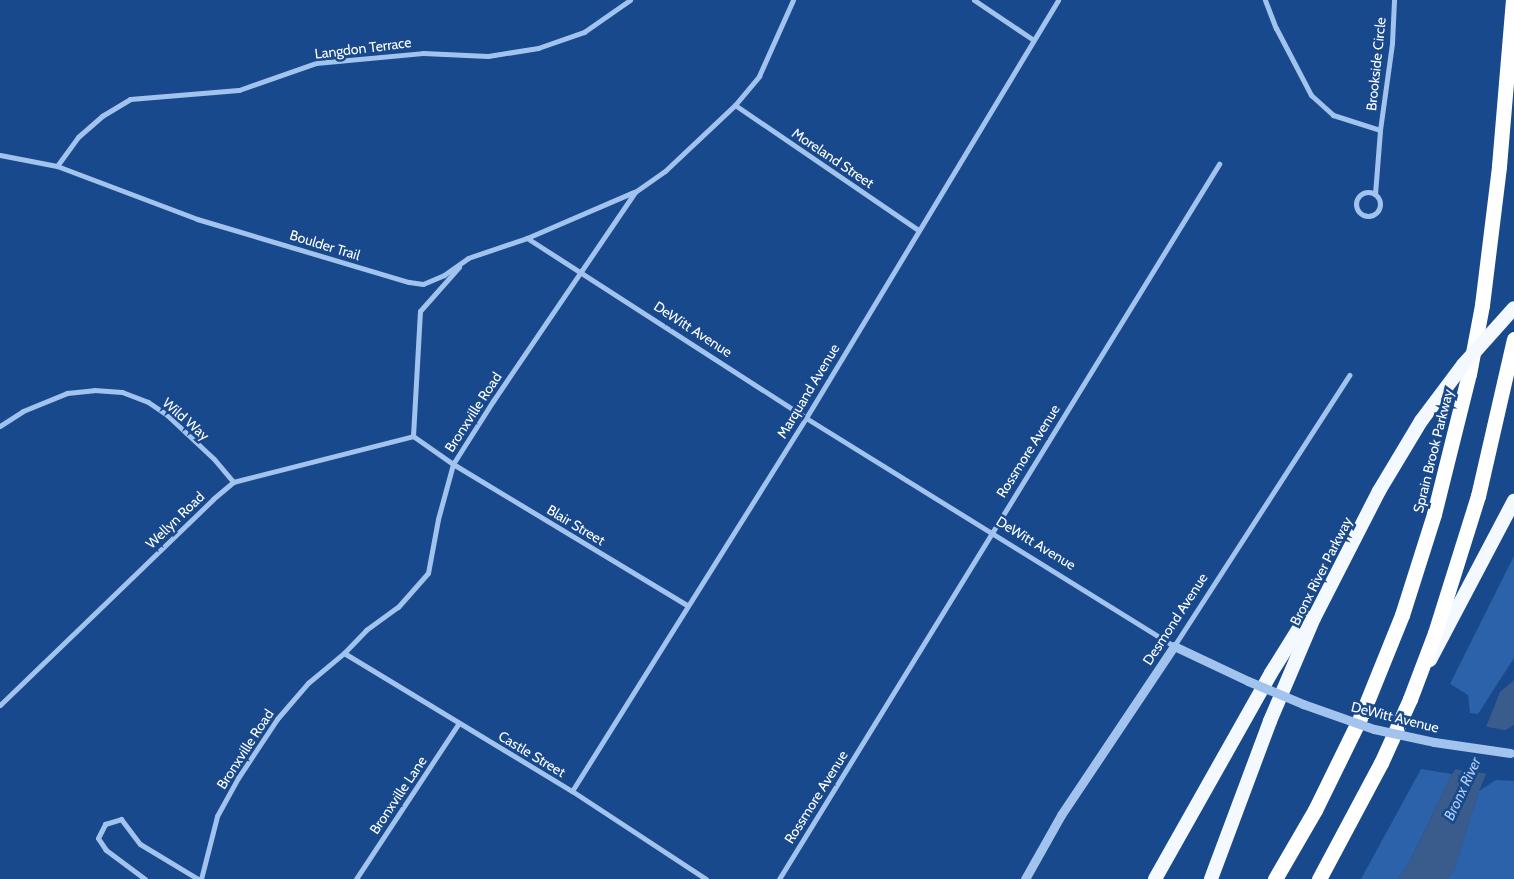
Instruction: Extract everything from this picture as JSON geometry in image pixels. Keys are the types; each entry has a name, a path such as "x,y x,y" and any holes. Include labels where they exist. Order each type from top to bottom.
{"highway":[{"name":"Sprain Brook Parkway","path":"1275,879 1315,810 1362,714 1402,615 1437,506 1469,374 1482,305 1499,166 1513,0"},
{"name":"Bronx River Parkway","path":"1211,879 1285,686 1314,618 1346,553 1421,421 1463,365 1514,308"},
{"path":"1331,879 1410,698 1441,616 1468,531 1495,428 1514,339"},
{"path":"1410,698 1514,502"},
{"path":"1155,879 1271,673 1346,553"},
{"path":"1319,879 1381,763"}],"street":[{"name":"Langdon Terrace","path":"57,166 78,137 102,116 130,99 238,90 316,63 423,53 488,56 538,48 584,32 630,0"},
{"name":"Bronxville Road","path":"199,879 217,816 238,778 277,719 308,682 344,653 366,630 398,607 428,573 438,519 453,464 493,401 635,192 665,171 735,105 759,76 793,0"},
{"path":"974,0 1032,39"},
{"name":"Marquand Avenue","path":"572,792 687,605 806,418 1032,39 1058,0"},
{"name":"Brookside Circle","path":"1265,0 1276,28 1311,94 1333,115 1380,130"},
{"name":"Brookside Circle","path":"1374,194 1367,192 1358,198 1358,210 1364,215 1372,215 1378,211 1379,200 1374,194 1380,130 1392,44 1394,0"},
{"name":"Moreland Street","path":"735,105 918,230"},
{"name":"Boulder Trail","path":"0,155 57,166 197,219 408,282 423,284 444,275 468,258 527,238 635,192"},
{"name":"Rossmore Avenue","path":"779,879 1219,164"},
{"path":"527,238 581,273"},
{"path":"453,464 413,436 420,311 468,258"},
{"name":"DeWitt Avenue","path":"581,273 806,418 1174,646 1248,681 1303,704 1374,729 1434,742 1512,753"},
{"name":"Desmond Avenue","path":"1025,879 1062,815 1349,375"},
{"name":"Wild Way","path":"0,426 24,411 66,393 94,390 122,392 148,402 167,415 214,459 233,482"},
{"name":"Wellyn Road","path":"0,705 213,499 233,482 413,436"},
{"name":"Blair Street","path":"453,464 687,605"},
{"name":"Castle Street","path":"344,653 572,792 706,879"},
{"name":"Bronxville Lane","path":"356,879 459,723"},
{"path":"145,879 106,850 98,838 105,824 121,819 140,844 199,879"}],"shaded area":[{"path":"1514,556 1514,658 1478,714 1470,713 1468,695 1450,684"},
{"path":"1421,769 1452,774 1409,863 1398,879 1361,879"},
{"path":"1496,780 1514,781 1514,879 1448,879 1454,870 1479,791"}],"water":[{"name":"Bronx River","path":"1514,680 1514,725 1504,731 1479,791 1454,871 1448,879 1398,879 1409,863 1452,774 1486,727 1500,692"}],"pier":[{"path":"1483,726 1509,731 1506,733 1489,774 1453,769"}]}
